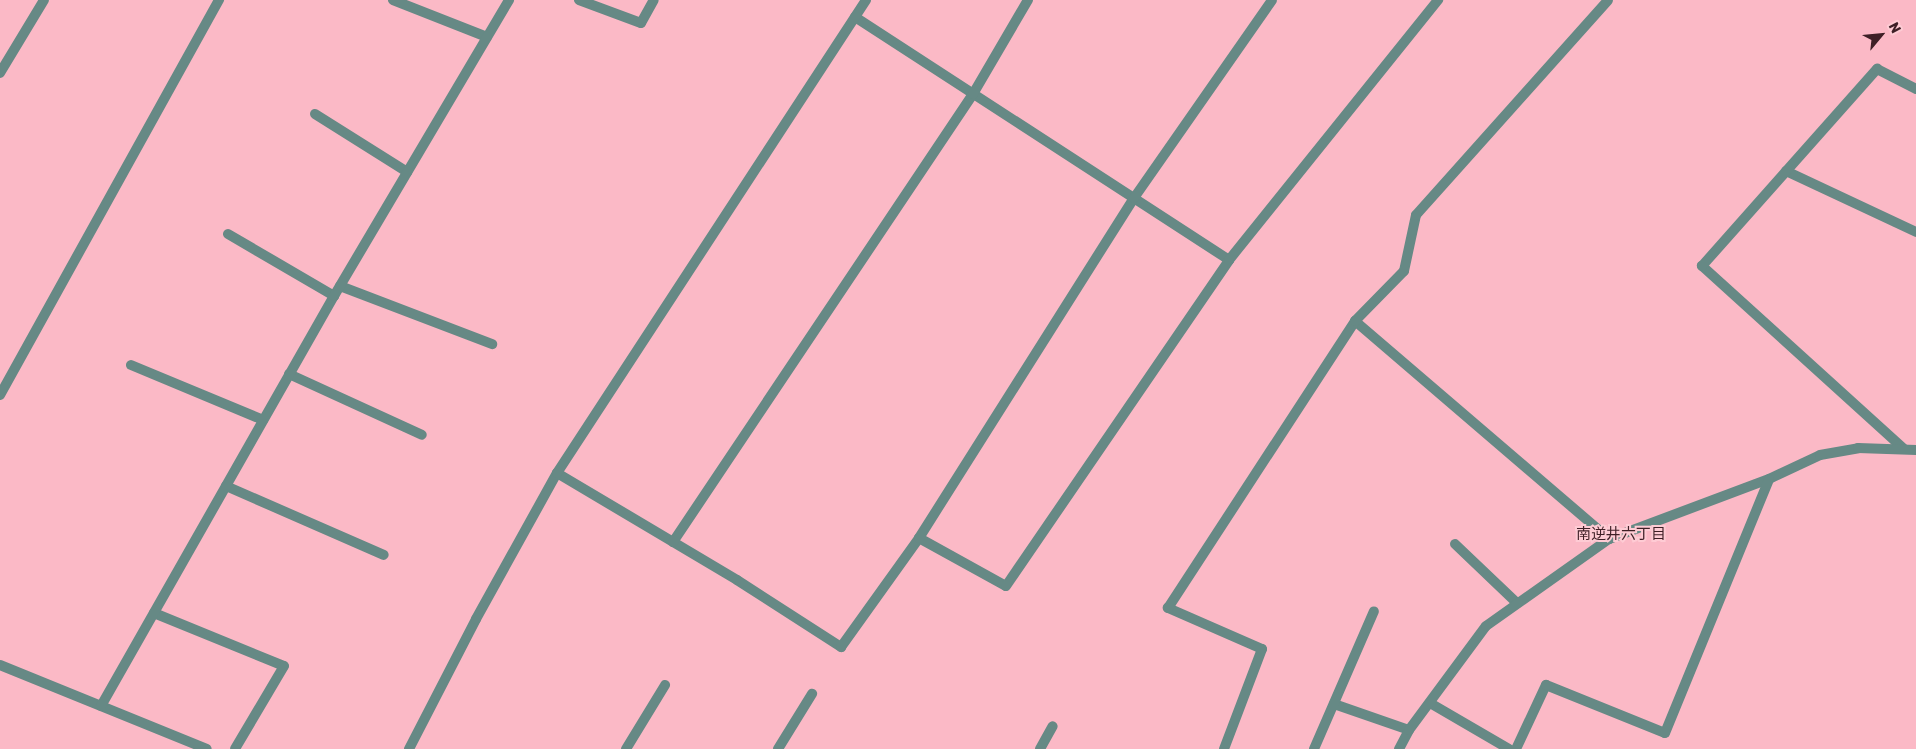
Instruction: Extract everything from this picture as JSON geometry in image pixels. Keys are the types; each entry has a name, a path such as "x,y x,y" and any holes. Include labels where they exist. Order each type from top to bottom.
{"street":[{"path":"0,73 44,0"},
{"path":"0,395 219,0"},
{"path":"393,0 487,37"},
{"path":"101,706 289,374 508,0"},
{"path":"579,0 641,23 654,0"},
{"path":"409,749 476,619 557,473 866,0"},
{"path":"673,542 973,94 1028,0"},
{"path":"557,473 737,580 841,648 919,538 1134,198 1272,0"},
{"path":"919,538 1006,586 1230,260 1438,0"},
{"path":"1224,749 1262,649 1168,608 1355,321 1404,271 1416,215 1608,0"},
{"path":"855,17 1230,260"},
{"path":"1904,449 1702,266 1877,69 1916,89"},
{"path":"314,114 407,172"},
{"path":"1786,171 1916,232"},
{"path":"228,234 334,296"},
{"path":"340,286 492,344"},
{"path":"1355,321 1609,539"},
{"path":"131,365 263,420"},
{"path":"289,374 422,435"},
{"path":"1399,749 1409,730 1486,626 1609,539 1769,479 1820,455 1858,448 1916,450"},
{"path":"1516,749 1546,685 1665,733 1769,479"},
{"path":"226,486 384,555"},
{"path":"1455,544 1517,603"},
{"path":"1314,749 1374,611"},
{"path":"154,613 284,666 235,749"},
{"path":"0,666 207,749"},
{"path":"626,749 665,685"},
{"path":"778,749 812,694"},
{"path":"1430,703 1509,749"},
{"path":"1334,704 1409,730"},
{"path":"1040,749 1053,726"}],"district":[{"name":"南逆井六丁目","path":"1621,535"}]}
